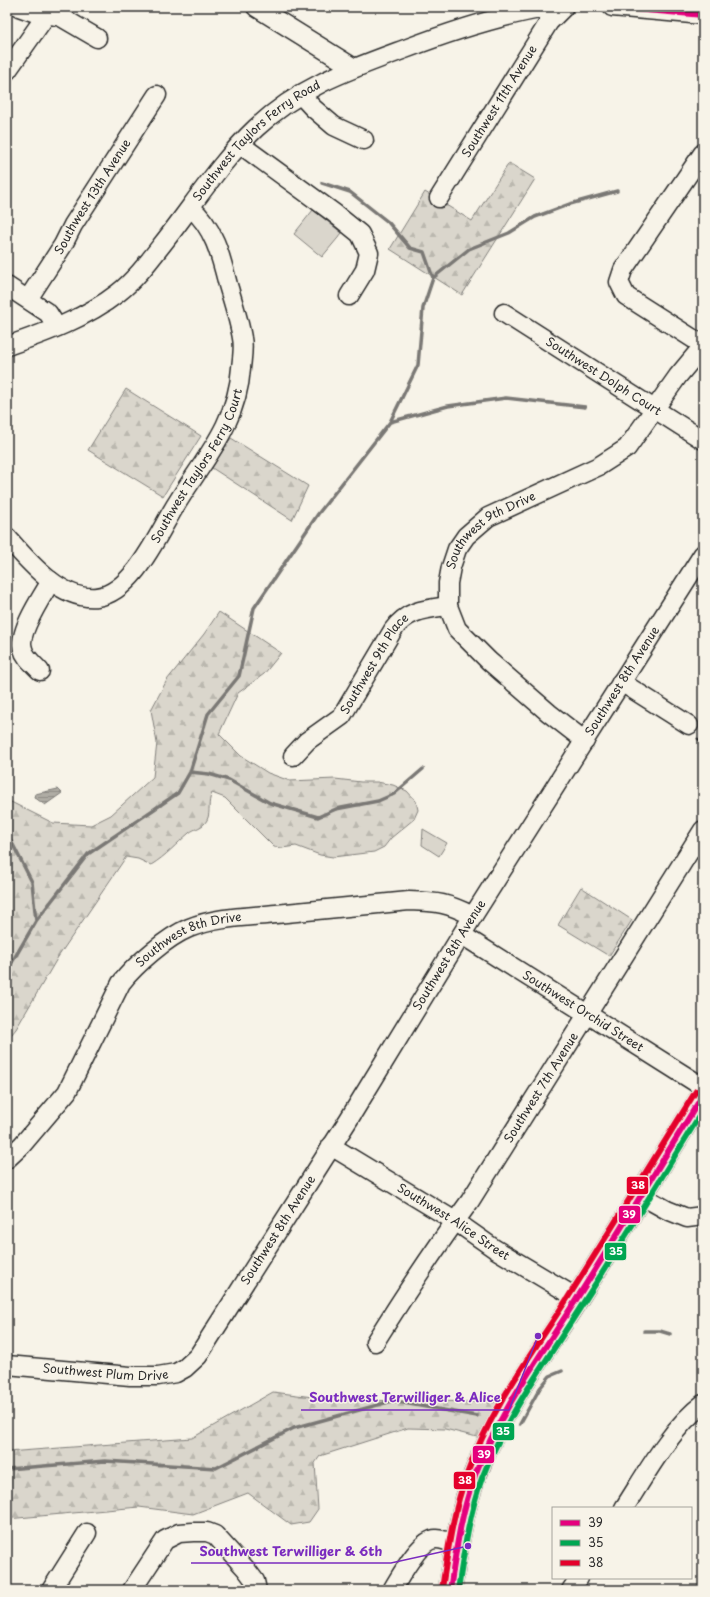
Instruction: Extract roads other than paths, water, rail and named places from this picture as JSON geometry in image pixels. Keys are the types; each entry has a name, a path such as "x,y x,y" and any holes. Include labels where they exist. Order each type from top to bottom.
{"main road":[{"path":"450,1590 457,1545 474,1477 485,1449 524,1381 703,1095"}],"street":[{"path":"19,7 49,11 97,38"},
{"path":"256,7 354,68"},
{"name":"Southwest Taylors Ferry Road","path":"7,346 57,327 95,308 118,293 147,264 240,145 266,119 300,94 354,68 455,30 484,14 551,7"},
{"name":"Southwest 11th Avenue","path":"439,198 549,22 564,7"},
{"path":"612,7 703,15"},
{"path":"7,71 49,11"},
{"path":"300,94 313,108 334,126 364,140"},
{"name":"Southwest 13th Avenue","path":"28,299 63,245 73,225 156,95"},
{"path":"240,145 334,213 360,234 369,253 364,270 349,296"},
{"path":"703,153 623,270 619,282 626,296 703,345"},
{"name":"Southwest Taylors Ferry Court","path":"7,537 27,559 51,581 81,595 96,597 104,596 114,590 142,564 177,504 219,440 229,420 240,383 242,339 221,256 206,223 191,208"},
{"path":"7,286 48,313 57,327"},
{"name":"Southwest Dolph Court","path":"504,313 703,440"},
{"name":"Southwest 9th Drive","path":"584,740 549,713 489,661 457,629 448,606 448,583 451,567 457,549 466,536 488,517 614,458 627,448 678,376 703,345"},
{"name":"Southwest 8th Avenue","path":"198,1356 331,1146 473,916 703,554"},
{"path":"40,671 23,650 22,639 25,629 51,581"},
{"name":"Southwest 9th Place","path":"293,756 307,740 338,720 347,710 393,630 403,618 418,611 448,606"},
{"path":"621,682 689,725"},
{"name":"Southwest 7th Avenue","path":"375,1342 428,1258 446,1237 455,1221 470,1201 703,830"},
{"name":"Southwest 8th Drive","path":"7,1159 22,1145 67,1092 121,984 130,972 153,951 188,929 216,920 245,916 409,901 432,901 449,904 473,916"},
{"name":"Southwest Orchid Street","path":"462,935 703,1087"},
{"name":"Southwest Alice Street","path":"331,1146 455,1221 495,1249 577,1298"},
{"path":"640,1195 667,1210 687,1218 703,1216"},
{"name":"Southwest Plum Drive","path":"7,1365 130,1376 158,1376 181,1370 198,1356"},
{"path":"625,1507 676,1431 688,1416 703,1404"},
{"path":"132,1590 165,1540 179,1533 207,1532 215,1535 250,1575 255,1581 257,1590"},
{"path":"51,1590 87,1533"},
{"path":"392,1590 408,1565 426,1542 435,1539 457,1545"},
{"path":"571,1590 578,1579"}],"waterway":[{"path":"322,183 350,192 388,222 410,248 424,252 433,278"},
{"path":"7,971 36,921 88,854 178,793 190,772 208,714 239,676 254,608 318,514 390,422 418,365 423,308 433,278 469,249 509,233 535,217 570,204 617,191"},
{"path":"390,422 448,406 506,398 585,407"},
{"path":"190,772 209,774 229,780 270,803 318,817 336,809 378,801 394,794 423,769"},
{"path":"7,833 32,882 36,921"},
{"path":"644,1331 660,1331 670,1334"},
{"path":"520,1424 540,1388 550,1376 562,1371"},
{"path":"7,1469 105,1461 216,1468 294,1428 392,1401 477,1416"}],"place":[{"name":"Southwest Terwilliger & Alice","path":"538,1336"},
{"name":"Southwest Terwilliger & 6th","path":"468,1546"}]}
